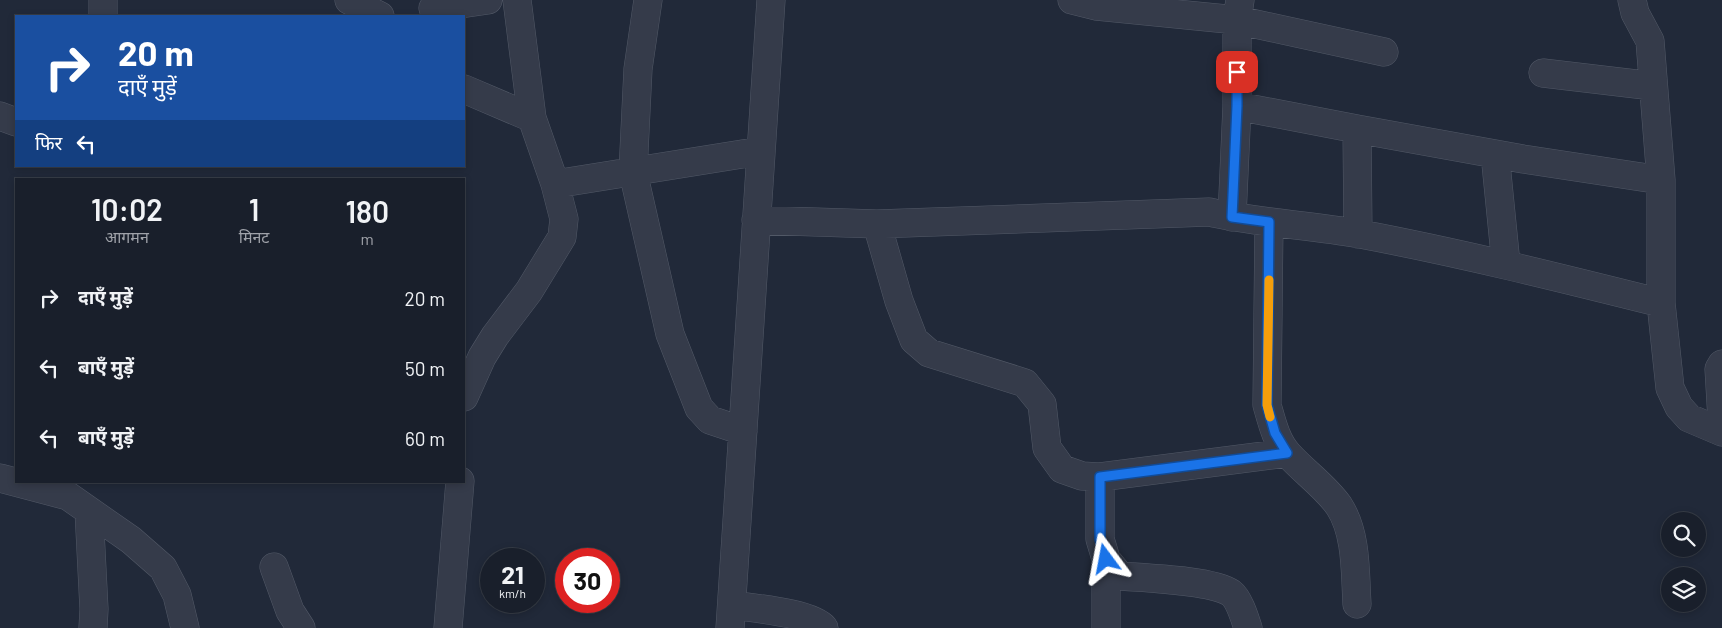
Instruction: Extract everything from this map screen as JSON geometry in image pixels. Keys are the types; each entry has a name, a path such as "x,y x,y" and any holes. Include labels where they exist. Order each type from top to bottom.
{"street":[{"path":"103,0 103,15"},
{"path":"349,0 378,15"},
{"path":"432,8 488,0"},
{"path":"465,394 482,357 495,336 529,291 562,237 564,219 555,184 532,118 517,0"},
{"path":"648,0 638,69 633,172 670,334 699,408 710,420 742,431"},
{"path":"771,0 731,616 802,616 821,624 824,628"},
{"path":"1072,0 1096,6 1238,10 1384,52"},
{"path":"1632,0 1635,13 1650,40 1661,180 1661,303 1670,388 1679,407 1689,418 1722,432"},
{"path":"1232,217 1237,106 1238,10"},
{"path":"1543,73 1653,86"},
{"path":"465,89 532,118"},
{"path":"1237,106 1495,154 1661,180"},
{"path":"0,116 15,122"},
{"path":"1357,129 1358,234"},
{"path":"555,184 761,151"},
{"path":"1495,154 1506,264"},
{"path":"756,220 877,224 1209,212 1232,217 1358,234 1506,264 1661,303"},
{"path":"1269,222 1267,405 1275,433 1287,453 1339,506 1349,528 1354,554 1357,604"},
{"path":"877,224 899,300 914,340 929,353 1025,383 1042,404 1047,448 1062,469 1082,476 1100,477 1287,453"},
{"path":"1722,364 1718,369 1722,420"},
{"path":"1100,477 1100,539 1106,559 1106,628"},
{"path":"0,478 15,481"},
{"path":"22,483 79,496 163,568 177,595 185,628"},
{"path":"448,628 460,483"},
{"path":"79,496 94,609 93,628"},
{"path":"1106,559 1120,576 1209,584 1232,594 1241,608 1248,628"},
{"path":"274,567 290,611 301,628"}],"slow traffic":[{"path":"1269,280 1267,405 1270,417"}],"route":[{"path":"1106,559 1100,539 1100,477 1287,453 1275,433 1267,405 1269,222 1232,217 1237,72"}]}
